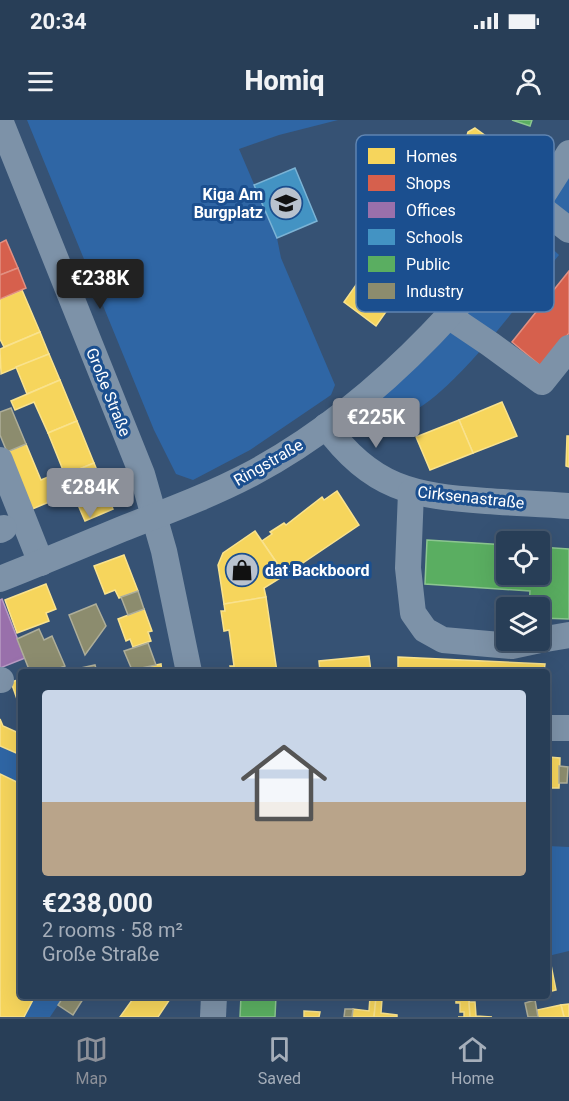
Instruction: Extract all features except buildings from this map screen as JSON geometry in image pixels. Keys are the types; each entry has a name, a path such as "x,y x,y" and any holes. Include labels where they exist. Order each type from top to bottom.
{"street":[{"name":"Große Straße","path":"0,120 138,464 156,517 188,669"},
{"name":"Ringstraße","path":"554,177 569,153"},
{"path":"554,218 569,230"},
{"name":"Ringstraße","path":"0,579 156,517 252,474 326,426 368,394 450,312"},
{"path":"447,315 542,382 569,348"},
{"name":"Cirksenastraße","path":"326,426 345,450 366,469 411,492 438,497 569,506"},
{"path":"0,460 41,562"},
{"path":"411,492 408,568 413,613 425,630 443,640 496,645"},
{"path":"550,638 569,635"},
{"path":"550,728 569,728"},
{"path":"213,1017 214,999"}],"shaded area":[{"path":"27,120 338,120 279,135 239,149 277,238 281,258 335,385 331,395 250,450 193,480 176,474 154,430"},
{"path":"569,172 569,221 554,206 554,200"},
{"path":"554,250 559,255 554,261"},
{"path":"467,312 513,312 493,336 469,325"},
{"path":"445,332 460,334 482,349 429,401 416,410 393,417 379,400"},
{"path":"0,746 18,754 18,783 0,774"},
{"path":"550,846 569,847 569,951 550,956"},
{"path":"33,999 62,999 50,1017 24,1017"}],"place":[{"name":"Kiga Am Burgplatz","path":"286,203"},
{"name":"dat Backboord","path":"242,570"}]}
